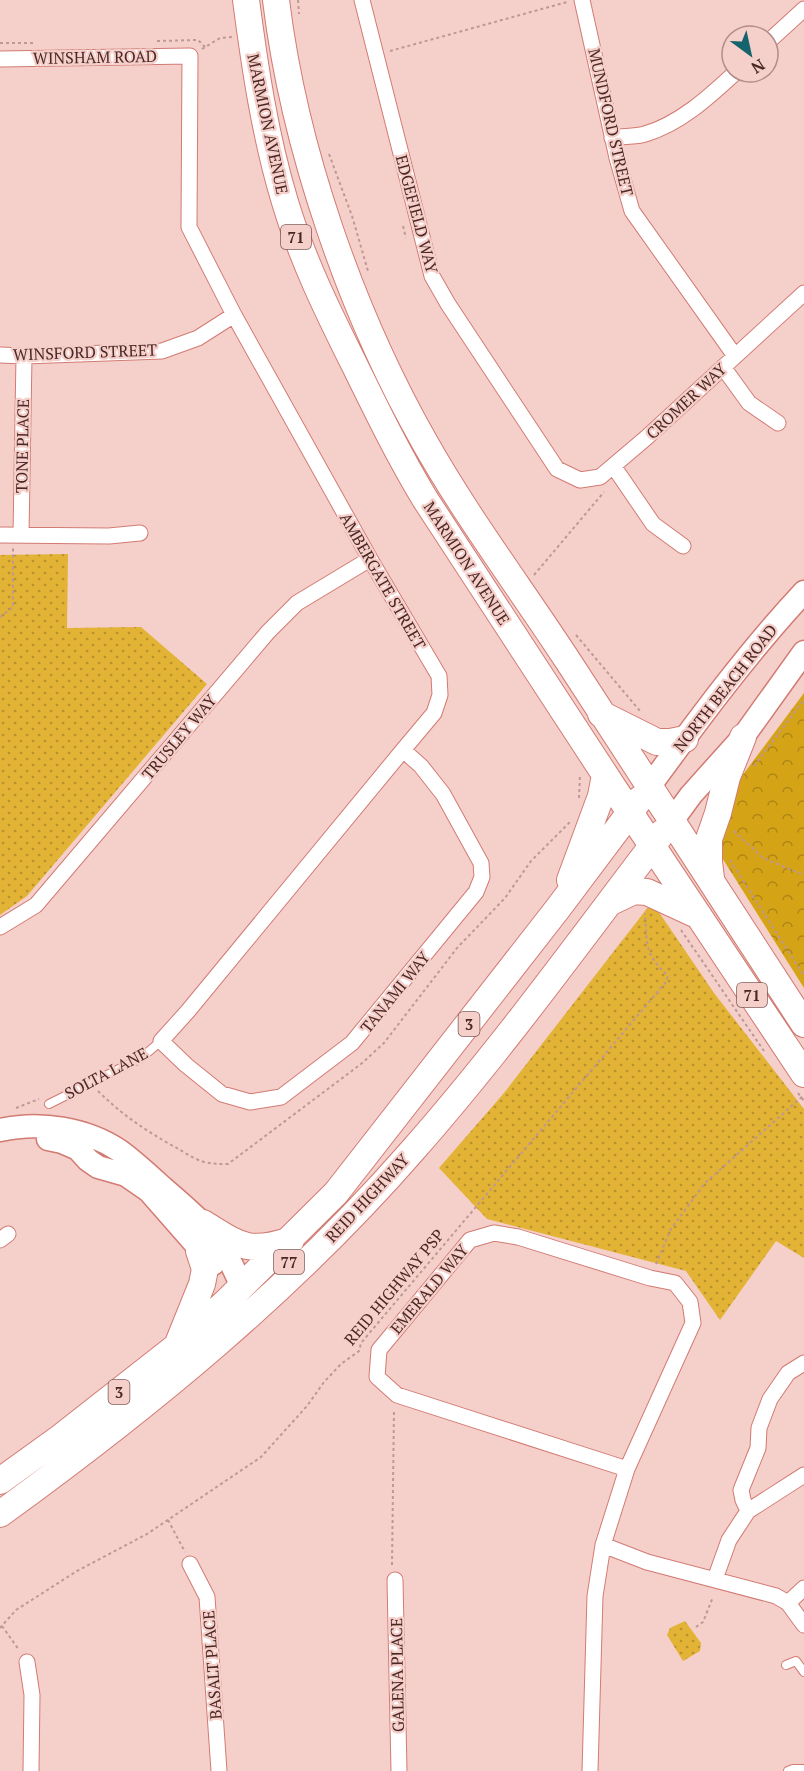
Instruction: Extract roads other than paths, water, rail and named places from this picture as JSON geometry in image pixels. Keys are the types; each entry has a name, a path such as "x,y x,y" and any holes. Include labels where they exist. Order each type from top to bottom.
{"highway":[{"name":"MARMION AVENUE","path":"246,0 258,89 268,141 303,255 326,308 410,473 605,775 653,845 688,920 801,1091"},
{"name":"MARMION AVENUE","path":"276,0 281,42 303,140 334,241 375,344 424,441 804,1024"},
{"path":"601,714 657,742 685,739"},
{"path":"712,881 709,839 727,777 743,737"},
{"path":"559,907 601,796 605,775"},
{"name":"REID HIGHWAY","path":"0,1481 61,1437 177,1346 291,1240 336,1193 559,907 649,787"},
{"name":"REID HIGHWAY","path":"0,1514 96,1443 209,1351 259,1308 334,1234 428,1132 481,1068 672,821"},
{"path":"608,903 634,891 647,892 688,920"},
{"path":"203,1223 240,1244 257,1248 291,1240"},
{"name":"77","path":"242,1287 267,1277 304,1251 334,1234"},
{"path":"177,1346 202,1284 205,1269 199,1251"},
{"path":"209,1351 242,1287"}],"main road":[{"name":"NORTH BEACH ROAD","path":"649,787 782,615 804,591"},
{"path":"672,821 688,799 743,737 804,652"},
{"path":"0,1130 26,1126 59,1128 89,1136 118,1150 203,1223 226,1253 242,1287"},
{"path":"0,1142 33,1138 62,1142 78,1149 98,1167 126,1175 148,1191 199,1251 222,1274 242,1287"}],"street":[{"name":"EDGEFIELD WAY","path":"362,0 432,276 557,469"},
{"name":"MUNDFORD STREET","path":"582,0 612,138 632,211 735,356"},
{"path":"780,29 800,8"},
{"name":"WINSHAM ROAD","path":"0,59 190,56"},
{"name":"AMBERGATE STREET","path":"161,1041 434,713 441,695 439,676 370,560 234,315 189,227 190,56"},
{"path":"612,138 645,134 666,125 689,111 722,84"},
{"name":"CROMER WAY","path":"557,469 580,480 600,477 614,467 804,293"},
{"name":"WINSFORD STREET","path":"0,355 162,351 198,338 234,315"},
{"name":"TONE PLACE","path":"12,535 24,356"},
{"path":"723,367 749,403 778,423"},
{"path":"614,467 653,524 683,546"},
{"path":"12,535 109,536 140,533"},
{"name":"TRUSLEY WAY","path":"0,927 36,906 268,632 297,603 370,560"},
{"name":"TANAMI WAY","path":"161,1041 222,1094 250,1102 281,1097 352,1043 477,892 482,877 481,863 443,794 421,766 403,750"},
{"name":"EMERALD WAY","path":"590,1771 596,1596 603,1545 627,1469 693,1323 690,1302 675,1283 650,1278 518,1237 494,1233 470,1240 379,1350 377,1377 397,1395 627,1469"},
{"path":"748,1511 741,1490 758,1448 759,1428 770,1399 788,1373 804,1363"},
{"path":"714,1579 729,1540 748,1511 804,1475"},
{"path":"603,1545 647,1562 776,1596 788,1603 804,1625"},
{"name":"BASALT PLACE","path":"190,1564 207,1597 219,1771"},
{"name":"GALENA PLACE","path":"395,1580 399,1771"},
{"path":"788,1603 804,1588"},
{"path":"27,1662 32,1695 31,1771"}],"lane":[{"name":"SOLTA LANE","path":"48,1104 141,1058 161,1041"},
{"path":"786,1665 796,1661 804,1672"},
{"path":"788,1771 804,1769"}]}
